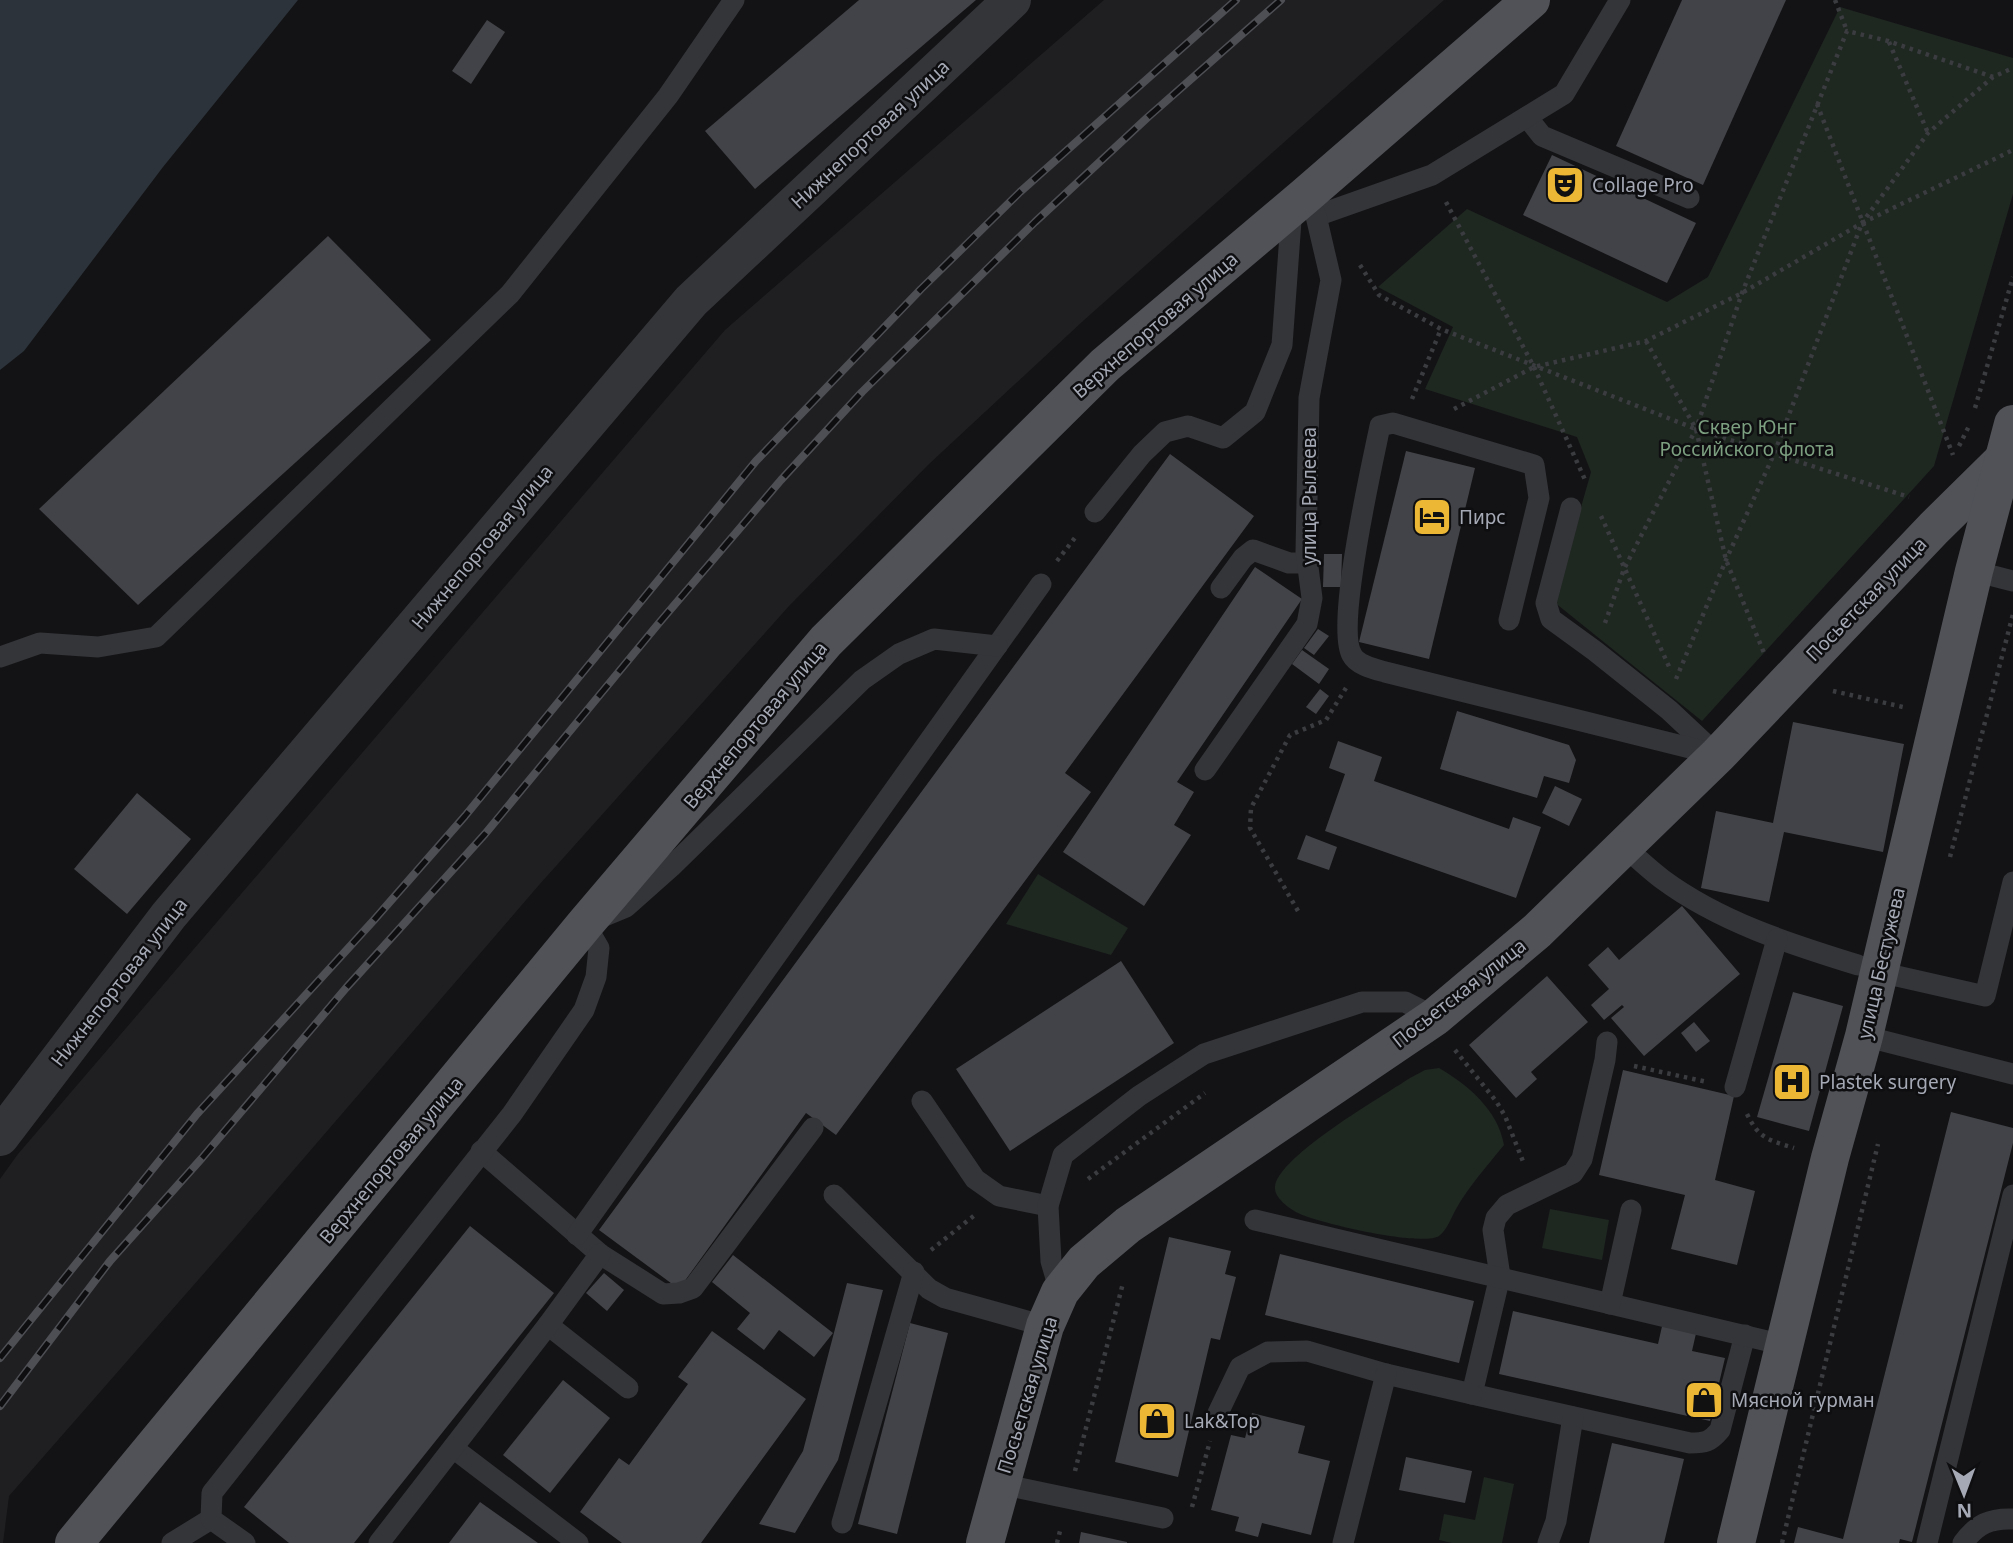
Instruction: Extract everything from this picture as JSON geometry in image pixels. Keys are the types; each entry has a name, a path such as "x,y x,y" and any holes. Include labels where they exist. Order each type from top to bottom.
{"main road":[{"name":"Верхнепортовая улица","path":"74,1543 585,924 826,640 1105,365 1305,207 1531,0"},
{"name":"улица Бестужева","path":"1736,1543 1830,1158 1864,1036 1869,969 2008,442"},
{"name":"Посьетская улица","path":"985,1543 1045,1326 1060,1292 1084,1262 1128,1225 1442,1030 1537,930 1718,755 1934,528 2008,442"}],"street":[{"name":"Нижнепортовая улица","path":"0,1136 169,915 691,301 1012,0"}],"lane":[{"path":"0,657 40,643 98,647 156,637 510,294 668,96 734,0"},
{"path":"1095,512 1142,454 1165,432 1188,426 1223,438 1255,412 1282,345 1305,207 1432,175 1564,94 1620,0"},
{"path":"1527,117 1542,136 1689,198"},
{"name":"улица Рылеева","path":"1205,770 1307,624 1312,598 1306,552 1309,398 1331,280 1305,207"},
{"path":"1509,620 1539,498 1534,465 1393,423 1380,426 1356,548 1346,638 1352,657 1362,664 1385,672 1718,755"},
{"path":"1571,508 1546,603 1551,620 1595,650 1669,710 1718,755"},
{"path":"1222,588 1243,558 1253,550 1289,563 1308,563"},
{"path":"1974,571 2013,581"},
{"path":"577,1235 1041,584"},
{"path":"211,1519 212,1493 512,1114 584,1010 596,977 599,948 585,924 626,907 671,867 862,680 899,654 934,639 997,646"},
{"path":"1625,847 1661,878 1687,895 1777,939 1869,969 1985,996 2013,882"},
{"path":"1735,1087 1777,939"},
{"path":"1060,1292 1051,1261 1048,1206 1063,1155 1139,1096 1204,1054 1362,1002 1405,1002 1442,1030"},
{"path":"1864,1036 2013,1074"},
{"path":"1472,1394 1500,1276 1493,1230 1496,1218 1507,1205 1573,1172 1582,1159 1606,1051"},
{"path":"922,1101 975,1179 999,1196 1048,1206"},
{"path":"481,1151 600,1254 663,1294 680,1293 693,1289 813,1128"},
{"path":"834,1195 929,1289 945,1298 1045,1326"},
{"path":"1927,1543 2013,1195"},
{"path":"1610,1304 1631,1210"},
{"path":"1255,1220 1784,1345"},
{"path":"379,1543 600,1254"},
{"path":"842,1523 912,1270"},
{"path":"548,1325 628,1388"},
{"path":"1218,1413 1240,1367 1268,1352 1307,1351 1386,1374 1472,1394 1690,1443 1704,1443 1712,1440 1720,1430 1745,1335"},
{"path":"1343,1543 1386,1374"},
{"path":"1548,1543 1556,1521 1573,1417"},
{"path":"453,1448 578,1543"},
{"path":"1001,1484 1163,1518"},
{"path":"172,1543 211,1519"},
{"path":"211,1519 244,1543"},
{"path":"1963,1543 1986,1521 2013,1519"}],"path":[{"path":"1595,650 1624,569 1696,429 1742,293 1847,31 1835,0"},
{"path":"1847,31 1888,41 1993,76"},
{"path":"1888,41 1928,133"},
{"path":"1669,710 1676,681 1774,454 1862,223 1928,133 1993,76 2013,68"},
{"path":"1817,104 1954,456"},
{"path":"1445,413 1534,367 1646,341 1742,293 1862,223 2013,150"},
{"path":"1452,213 1490,286"},
{"path":"1358,262 1379,295 1441,330 1696,429 1915,498 1906,509"},
{"path":"1946,464 1954,456 1972,416 2013,277"},
{"path":"1410,403 1441,330"},
{"path":"1646,341 1696,429 1726,560 1780,689"},
{"path":"1298,911 1250,828 1251,808 1290,735 1325,720 1362,664"},
{"path":"1822,688 1908,708"},
{"path":"1442,1030 1505,1116 1534,1191"},
{"path":"1606,1051 1735,1087 1755,1130 1765,1139 1830,1158"},
{"path":"912,1270 971,1218"},
{"path":"1192,1507 1218,1413"}],"shaded area":[{"path":"0,0 298,0 163,167 24,351 0,370"},
{"path":"1104,0 1444,0 1083,321 929,464 789,606 539,885 9,1496 3,1543 0,1543 0,1179 18,1154 725,330"}],"green space":[{"name":"Сквер Юнг Российского флота","path":"1840,7 2013,58 2013,194 1934,466 1702,721 1554,602 1591,472 1577,437 1425,389 1453,327 1378,287 1467,209 1667,302 1708,277"},
{"path":"1038,874 1128,928 1111,955 1006,924"},
{"path":"1439,1068 1461,1082 1480,1100 1501,1132 1504,1145 1478,1176 1439,1236 1429,1239 1412,1238 1347,1228 1298,1213 1280,1199 1275,1187 1280,1174 1311,1144 1410,1078 1425,1070"},
{"path":"1550,1209 1609,1220 1602,1260 1542,1248"},
{"path":"1484,1477 1514,1484 1502,1543 1452,1543 1439,1540 1444,1514 1475,1520"}],"building":[{"path":"859,0 976,0 755,189 705,131"},
{"path":"1682,0 1786,0 1703,185 1616,146"},
{"path":"487,20 505,32 471,84 452,71"},
{"path":"1552,155 1696,223 1667,283 1523,215"},
{"path":"328,236 431,340 138,605 39,509"},
{"path":"1406,451 1475,468 1429,659 1359,642"},
{"path":"1170,454 1254,516 1065,773 1091,792 836,1135 806,1113 679,1289 599,1230"},
{"path":"1324,554 1342,554 1341,587 1323,587"},
{"path":"1255,567 1302,599 1177,782 1194,792 1174,825 1191,835 1144,906 1063,852"},
{"path":"1318,629 1329,636 1314,655 1304,648"},
{"path":"1302,650 1329,669 1319,684 1292,664"},
{"path":"1320,689 1329,696 1316,714 1306,707"},
{"path":"1457,711 1569,745 1576,760 1569,783 1544,776 1537,798 1440,769"},
{"path":"1793,722 1904,744 1883,852 1784,832 1769,902 1701,888 1716,811 1773,823"},
{"path":"1338,741 1382,757 1374,781 1509,829 1513,817 1541,827 1516,898 1325,831 1345,774 1329,768"},
{"path":"1555,786 1582,799 1569,826 1542,813"},
{"path":"137,793 191,839 127,914 74,869"},
{"path":"1306,835 1337,847 1329,870 1297,859"},
{"path":"1682,906 1740,974 1644,1056 1611,1018 1624,1007 1622,1005 1604,1020 1591,1005 1609,989 1588,965 1608,947 1619,960"},
{"path":"1121,961 1174,1043 1010,1151 956,1069"},
{"path":"1547,976 1588,1022 1531,1072 1537,1079 1516,1098 1469,1045"},
{"path":"1793,992 1843,1006 1809,1131 1757,1117"},
{"path":"1694,1022 1710,1041 1696,1052 1681,1033"},
{"path":"1623,1070 1734,1096 1715,1180 1755,1191 1737,1265 1671,1249 1685,1195 1599,1175"},
{"path":"1951,1112 2013,1128 2013,1143 1912,1542 1900,1539 1899,1543 1794,1543 1798,1527 1843,1539"},
{"path":"470,1226 554,1293 354,1543 289,1543 244,1507"},
{"path":"1169,1237 1231,1251 1225,1274 1236,1277 1220,1340 1211,1338 1178,1477 1115,1462"},
{"path":"1280,1254 1474,1301 1459,1363 1265,1315"},
{"path":"733,1255 833,1333 814,1357 779,1330 764,1350 737,1329 750,1313 712,1282"},
{"path":"604,1273 624,1290 607,1311 586,1293"},
{"path":"847,1283 883,1290 838,1460 795,1533 759,1524 803,1451"},
{"path":"1513,1311 1658,1344 1663,1322 1697,1329 1692,1351 1725,1358 1710,1421 1499,1374"},
{"path":"910,1323 948,1333 897,1534 858,1524"},
{"path":"712,1331 806,1399 701,1543 622,1543 580,1512 619,1458 629,1465 688,1384 678,1377"},
{"path":"563,1380 610,1418 550,1493 503,1455"},
{"path":"1252,1413 1305,1426 1298,1453 1330,1461 1311,1535 1262,1523 1258,1537 1235,1531 1239,1517 1211,1510 1231,1435 1245,1438"},
{"path":"1612,1443 1684,1459 1664,1543 1589,1543"},
{"path":"1406,1457 1472,1471 1465,1503 1399,1490"},
{"path":"480,1502 538,1543 449,1543"},
{"path":"1081,1532 1127,1542 1127,1543 1079,1543"}],"railway":[{"path":"0,1358 197,1114 465,816 756,461 921,289 1020,192 1236,0"},
{"path":"0,1406 110,1261 202,1158 346,988 485,834 781,480 862,392 1035,222 1148,117 1281,0"}],"place":[{"name":"Collage Pro","path":"1565,185"},
{"name":"Пирс","path":"1432,517"},
{"name":"Plastek surgery","path":"1792,1082"},
{"name":"Мясной гурман","path":"1704,1400"},
{"name":"Lak&Top","path":"1157,1421"}]}
